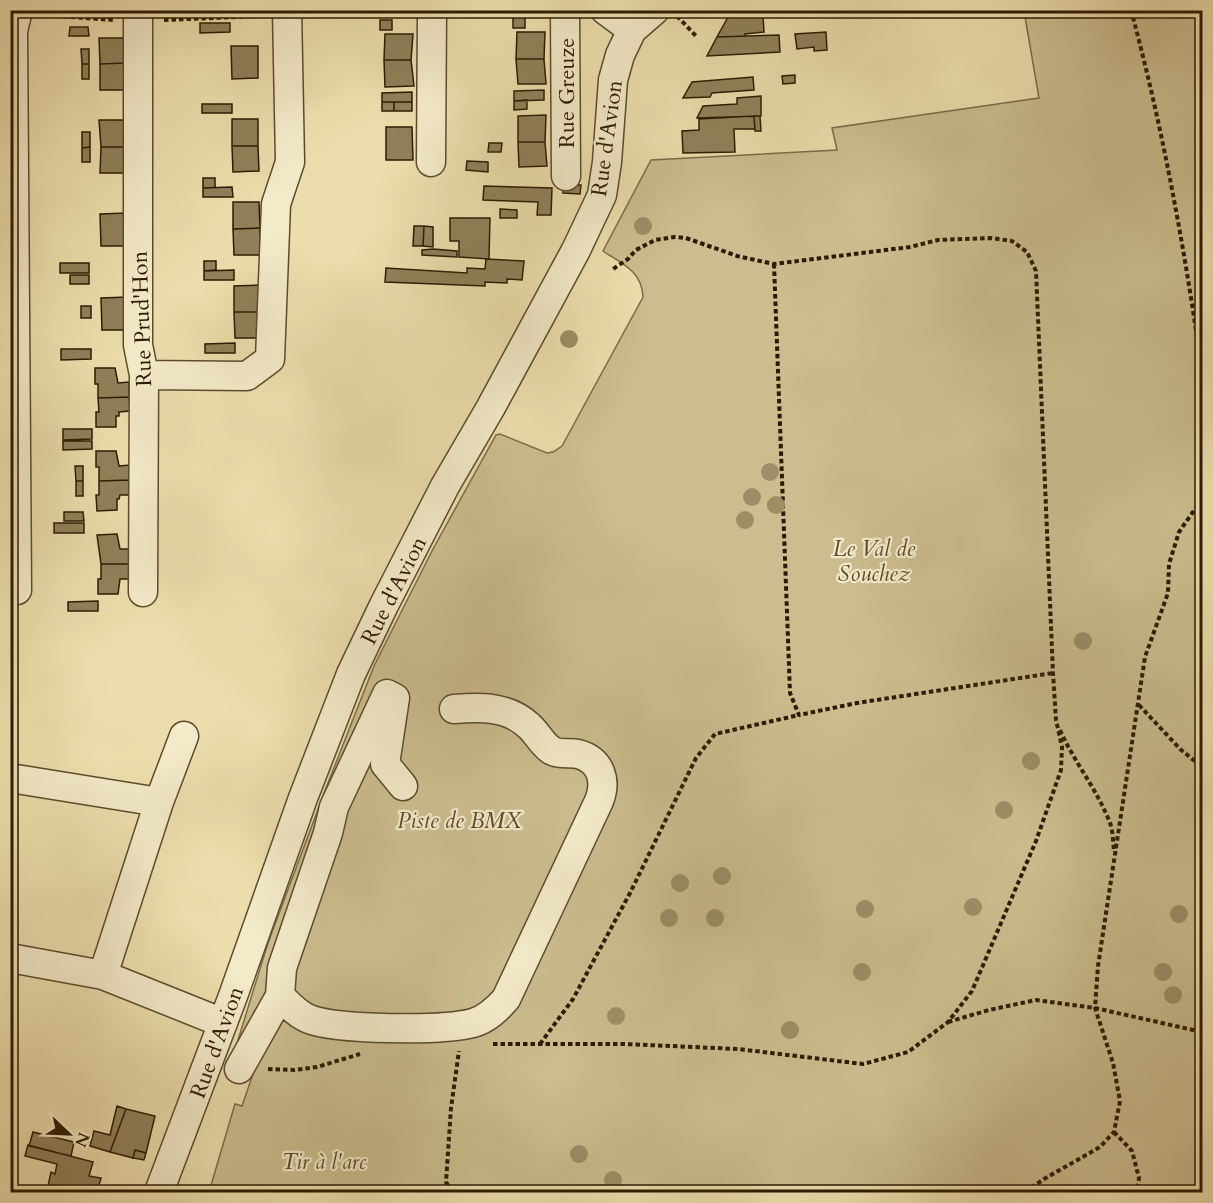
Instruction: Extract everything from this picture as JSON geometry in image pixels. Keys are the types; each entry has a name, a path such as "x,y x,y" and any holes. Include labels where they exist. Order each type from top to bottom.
{"street":[{"path":"17,590 13,31 18,10"},
{"name":"Rue Prud'Hon","path":"138,10 138,345 144,375 143,592"},
{"path":"144,375 247,376 270,359 276,204 290,162 287,10"},
{"path":"431,162 432,10"},
{"name":"Rue Greuze","path":"565,10 566,176"},
{"path":"604,10 632,30"},
{"name":"Rue d'Avion","path":"159,1192 207,1068 303,798 351,675 384,604 576,250 602,195 607,162 613,80 626,40 632,30 655,10"},
{"path":"207,1068 249,1070 280,996 282,968 328,833 334,807 387,694 395,698 385,764 403,786"},
{"path":"280,996 308,1019 334,1024 395,1028 474,1023 490,1014 506,999 599,801 603,791 601,772 593,760 579,754 554,752 529,726 512,714 494,708 454,709"},
{"path":"103,975 159,802 184,736"},
{"path":"10,778 159,802"},
{"path":"10,958 103,975 223,1023"}],"path":[{"path":"674,10 697,37"},
{"path":"1131,10 1178,214 1203,372"},
{"path":"487,1044 625,1044 738,1049 863,1064 908,1052 948,1022 972,990 1036,841 1061,770 1062,747 1056,720 1053,673 1036,271 1027,252 1012,241 992,238 938,240 910,247 774,264 737,256 686,238 665,237 636,250 613,269"},
{"path":"774,264 790,693 799,715"},
{"path":"1025,1192 1100,1147 1114,1132 1120,1101 1113,1063 1095,1008 1098,966 1145,657 1168,593 1169,564 1179,532 1203,499"},
{"path":"540,1044 573,999 630,893 696,758 716,734 857,703 1053,673"},
{"path":"1138,705 1180,749 1203,767"},
{"path":"1056,720 1065,742 1111,825 1115,854"},
{"path":"948,1022 1036,1000 1095,1008 1203,1032"},
{"path":"452,1192 446,1182 451,1108 460,1044"},
{"path":"249,1070 317,1067 347,1056 369,1052"},
{"path":"1114,1132 1132,1151 1139,1178 1137,1192"}],"green space":[{"name":"Le Val de Souchez","path":"1024,11 1202,11 1202,1192 209,1192 235,1104 242,1106 256,1065 238,1040 268,943 374,666 433,549 496,435 500,434 547,453 562,446 643,297 642,288 635,274 603,251 651,160 837,150 832,128 1039,98"}],"building":[{"path":"732,10 777,10 778,15 763,16 764,32 745,34 745,36 717,37"},
{"path":"513,17 525,17 525,28 513,28"},
{"path":"380,20 392,20 392,30 380,30"},
{"path":"200,23 230,23 230,32 200,33"},
{"path":"70,27 88,27 89,36 69,36"},
{"path":"517,32 545,32 544,59 516,59"},
{"path":"826,32 827,50 814,51 814,47 797,49 795,34"},
{"path":"385,34 413,34 411,60 384,60"},
{"path":"779,35 780,52 707,56 717,37"},
{"path":"99,38 125,38 126,63 100,64"},
{"path":"231,46 258,46 258,78 232,79"},
{"path":"81,49 89,49 89,64 82,64"},
{"path":"516,59 544,59 546,84 518,84"},
{"path":"384,60 411,60 414,86 385,87"},
{"path":"126,63 126,90 100,90 100,64"},
{"path":"82,64 89,64 89,79 82,79"},
{"path":"795,75 795,83 783,84 782,76"},
{"path":"753,77 754,90 712,93 710,97 683,98 692,82"},
{"path":"544,90 544,100 514,101 514,91"},
{"path":"412,92 412,102 382,102 382,93"},
{"path":"761,96 761,116 697,118 703,106 737,104 737,98"},
{"path":"527,100 527,109 514,110 514,101"},
{"path":"382,102 394,102 394,111 382,111"},
{"path":"394,102 412,102 412,111 394,111"},
{"path":"202,104 232,104 232,113 202,113"},
{"path":"546,115 545,142 518,142 518,116"},
{"path":"754,116 755,129 734,129 735,152 683,153 682,131 699,130 699,119"},
{"path":"754,116 760,116 761,131 755,131"},
{"path":"232,119 258,119 258,146 232,146"},
{"path":"99,120 126,120 127,147 101,147"},
{"path":"386,127 412,127 413,160 386,160"},
{"path":"82,132 90,132 90,147 82,148"},
{"path":"518,142 545,142 547,166 519,167"},
{"path":"489,143 502,143 501,152 488,152"},
{"path":"232,146 258,146 259,171 233,172"},
{"path":"90,147 90,162 82,162 82,148"},
{"path":"101,147 127,147 127,173 100,173"},
{"path":"467,161 488,162 488,172 466,170"},
{"path":"203,178 215,178 215,188 203,188"},
{"path":"563,185 581,185 580,194 563,193"},
{"path":"484,186 552,188 551,215 537,215 538,202 483,200"},
{"path":"232,187 233,197 203,197 203,188"},
{"path":"233,202 259,202 260,228 233,229"},
{"path":"500,209 517,210 517,218 500,218"},
{"path":"127,213 128,246 101,246 100,214"},
{"path":"450,218 490,218 489,259 459,257 459,241 450,241"},
{"path":"414,226 424,226 423,246 413,246"},
{"path":"424,226 433,227 433,247 423,246"},
{"path":"260,228 260,255 234,255 233,229"},
{"path":"422,250 457,251 457,257 422,255"},
{"path":"486,259 524,261 522,280 507,279 507,283 485,282 485,286 385,282 386,268 467,273 467,268 485,269"},
{"path":"204,261 216,261 216,270 204,271"},
{"path":"60,263 89,263 89,273 60,273"},
{"path":"234,270 234,280 204,280 204,271"},
{"path":"70,275 89,275 89,284 70,284"},
{"path":"260,285 261,312 234,312 234,286"},
{"path":"128,297 129,330 102,330 101,298"},
{"path":"81,306 91,306 91,318 81,318"},
{"path":"234,312 261,312 261,338 235,338"},
{"path":"235,343 235,353 205,353 205,344"},
{"path":"61,349 91,349 91,359 61,360"},
{"path":"95,368 115,368 118,383 129,382 129,397 98,398"},
{"path":"129,397 130,411 119,412 119,416 116,416 116,427 96,427 96,412 99,412 98,398"},
{"path":"63,429 92,429 92,439 63,440"},
{"path":"63,441 92,441 92,449 63,450"},
{"path":"96,451 116,451 119,466 130,465 130,480 99,481"},
{"path":"75,466 83,466 83,481 76,481"},
{"path":"130,480 131,495 120,495 117,499 117,510 97,511 96,495 99,495 99,481"},
{"path":"76,481 83,481 83,496 76,496"},
{"path":"64,512 83,512 84,521 64,521"},
{"path":"54,523 84,523 84,533 54,533"},
{"path":"117,534 120,549 132,549 132,564 101,564 97,535"},
{"path":"101,564 132,564 132,579 120,579 118,594 98,594"},
{"path":"98,601 98,611 68,611 68,602"},
{"path":"117,1106 126,1109 110,1152 90,1146 94,1131 110,1135"},
{"path":"126,1109 155,1116 146,1153 135,1150 133,1158 110,1152"},
{"path":"33,1132 74,1142 71,1156 29,1146"},
{"path":"28,1145 93,1162 89,1176 101,1178 97,1192 68,1192 68,1190 48,1186 51,1172 55,1174 57,1164 25,1156"},
{"path":"135,1150 146,1153 144,1160 133,1158"}],"park label":[{"name":"Piste de BMX","path":"459,820"},
{"name":"Tir à l'arc","path":"324,1161"}]}
